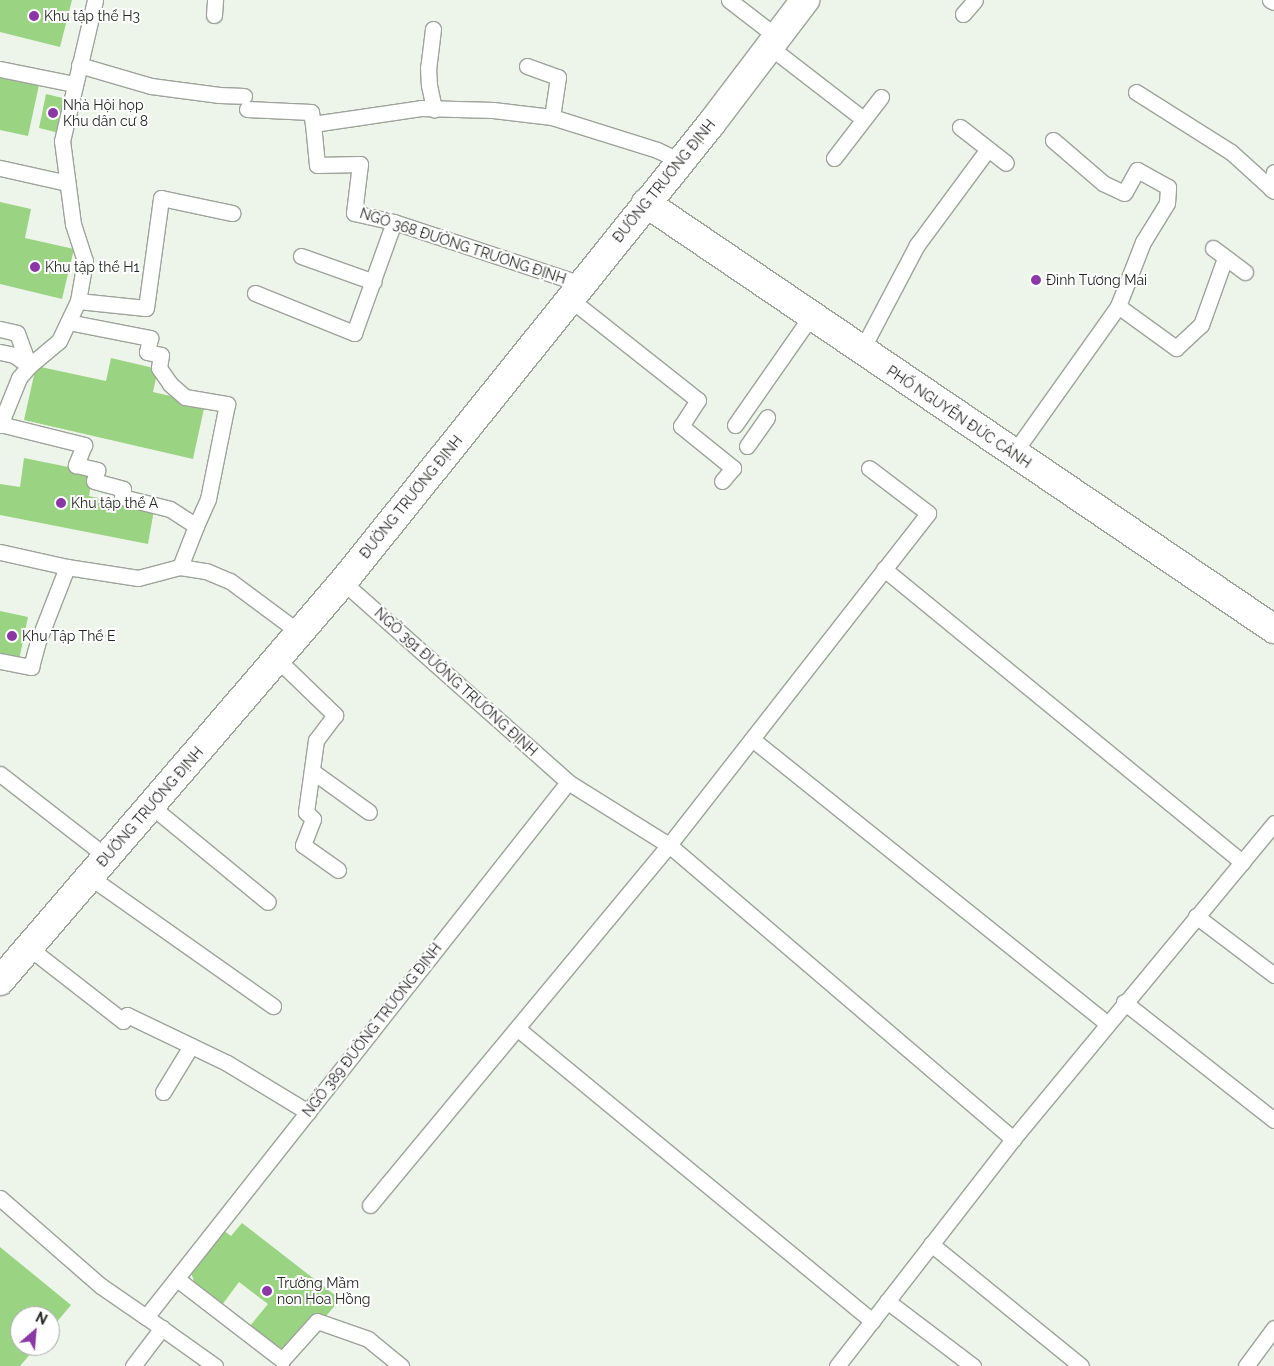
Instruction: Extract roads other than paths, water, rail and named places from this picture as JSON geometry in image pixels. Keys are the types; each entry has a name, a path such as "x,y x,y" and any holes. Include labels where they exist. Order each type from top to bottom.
{"main road":[{"name":"ĐƯỜNG TRƯƠNG ĐỊNH","path":"0,981 343,582 681,161 805,0"},
{"name":"PHỐ NGUYỄN ĐỨC CẢNH","path":"646,203 861,351 1274,629"}],"lane":[{"path":"95,0 62,141 73,224 85,261 78,301 59,341 29,366 19,378 0,425 84,445 76,465 97,470 94,481 123,488 122,497 170,509 196,526"},
{"path":"729,0 774,42 863,119"},
{"path":"963,14 975,0"},
{"path":"1270,0 1274,2"},
{"path":"432,30 429,85 434,109"},
{"path":"79,65 151,86 219,95 245,103 311,112 314,124 421,108 493,110 552,117 657,150 681,161"},
{"path":"527,66 558,77 552,117"},
{"path":"0,68 74,84"},
{"path":"1136,92 1231,152 1272,190"},
{"path":"834,158 881,97"},
{"name":"NGÕ 368 ĐƯỜNG TRƯƠNG ĐỊNH","path":"314,124 318,165 360,164 354,213 394,222 576,291 698,400 681,426 733,468 722,481"},
{"path":"960,127 1006,163"},
{"path":"1014,454 1118,306 1143,242 1168,203 1168,187 1137,170 1124,193 1103,183 1053,140"},
{"path":"861,351 917,245 988,149"},
{"path":"0,168 67,183"},
{"path":"1272,190 1274,172"},
{"path":"78,301 146,308 161,198 232,213"},
{"path":"255,293 354,333 374,282 394,222"},
{"path":"1213,248 1245,272"},
{"path":"301,256 374,282"},
{"path":"1118,306 1176,348 1202,325 1225,258"},
{"path":"747,446 763,424 738,421 811,316"},
{"path":"68,322 150,338 147,352 161,355 159,368 170,384 185,397 227,404 208,499 180,567"},
{"path":"0,329 17,334 29,366"},
{"path":"0,352 14,355 29,366"},
{"path":"370,1205 669,846 928,512 869,468"},
{"path":"0,552 67,567 138,578 180,567 206,571 230,581 300,633"},
{"path":"0,661 31,667 37,644 67,567"},
{"path":"884,568 1242,862"},
{"name":"NGÕ 391 ĐƯỜNG TRƯƠNG ĐỊNH","path":"343,582 568,782 669,846 1013,1139"},
{"path":"277,659 335,715 316,740 306,812 313,819 303,845 338,870"},
{"path":"752,739 1107,1023"},
{"path":"312,771 369,812"},
{"path":"0,774 107,857"},
{"name":"NGÕ 389 ĐƯỜNG TRƯƠNG ĐỊNH","path":"146,1317 568,782"},
{"path":"151,806 268,902"},
{"path":"837,1366 1013,1139 1124,1002 1274,823"},
{"path":"90,877 273,1006"},
{"path":"1196,916 1274,975"},
{"path":"28,947 123,1021 127,1015 227,1063 308,1112"},
{"path":"1124,1002 1274,1120"},
{"path":"518,1029 872,1321"},
{"path":"163,1092 191,1046"},
{"path":"0,1198 101,1286 215,1366"},
{"path":"931,1244 1081,1366"},
{"path":"177,1279 280,1363 317,1321 368,1340 402,1366"},
{"path":"887,1301 973,1366"},
{"path":"133,1366 162,1328"},
{"path":"1246,1366 1274,1328"}],"place":[{"name":"Khu tập thể H3","path":"34,16"},
{"name":"Nhà Hội họp Khu dân cư 8","path":"53,113"},
{"name":"Khu tập thể H1","path":"35,267"},
{"name":"Đình Tương Mai","path":"1036,280"},
{"name":"Khu tập thể A","path":"61,503"},
{"name":"Khu Tập Thể E","path":"12,636"},
{"name":"Trường Mầm non Hoa Hồng","path":"267,1291"}]}
